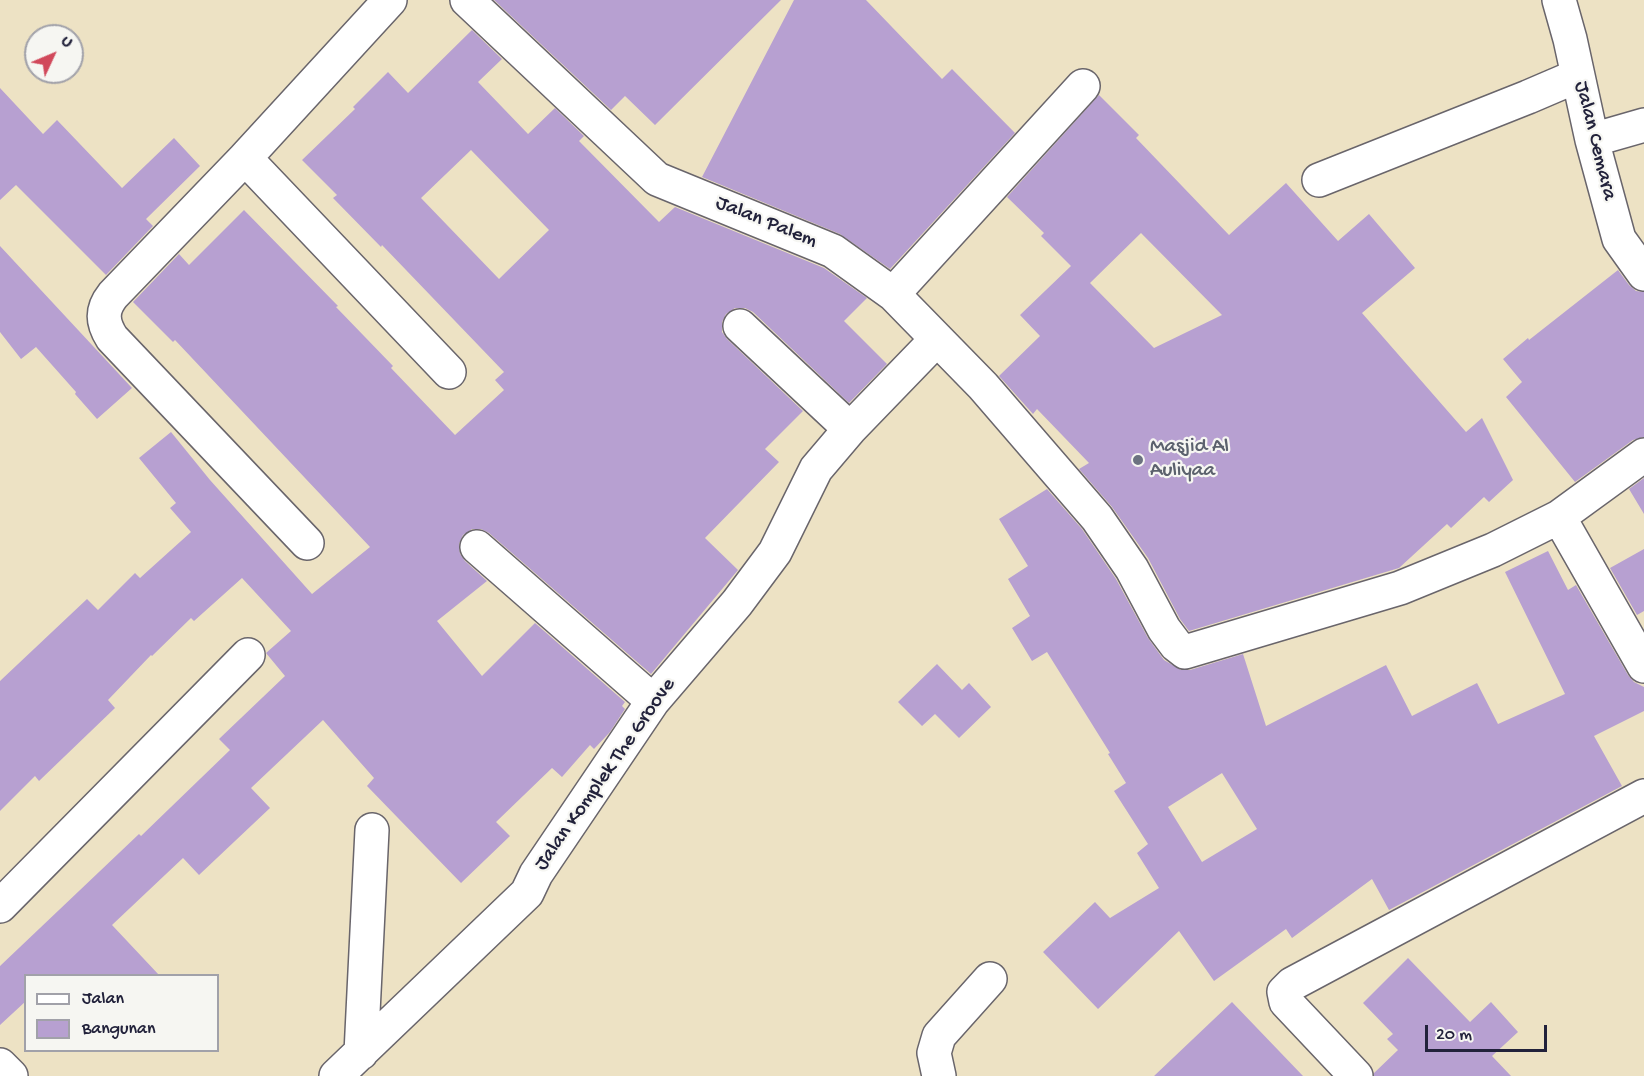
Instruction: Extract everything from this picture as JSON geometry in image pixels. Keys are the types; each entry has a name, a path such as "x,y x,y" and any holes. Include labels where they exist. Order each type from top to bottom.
{"street":[{"path":"307,543 112,338 105,327 105,308 113,295 245,158 390,0"},
{"name":"Jalan Palem","path":"467,0 657,179 833,251 893,294 983,386 1052,463 1097,518 1132,569 1164,629 1176,645 1185,652 1400,588 1493,550 1558,517"},
{"name":"Jalan Cemara","path":"1559,0 1592,140 1619,239 1644,274"},
{"path":"1319,180 1528,98 1577,76"},
{"path":"893,294 1083,86"},
{"path":"1592,140 1644,124"},
{"path":"245,158 449,372"},
{"path":"740,326 850,429"},
{"name":"Jalan Komplek The Groove","path":"336,1076 527,893 536,874 653,701 737,603 775,552 816,469 850,429 937,339"},
{"path":"1644,455 1558,517 1644,666"},
{"path":"477,547 653,701"},
{"path":"0,906 248,655"},
{"path":"1356,1076 1286,1002 1284,992 1292,984 1644,796"},
{"path":"361,1053 372,830"},
{"path":"939,1076 934,1053 939,1036 990,979"},
{"path":"0,1065 11,1076"}],"building":[{"path":"494,0 781,0 655,125 625,96 611,110"},
{"path":"794,0 866,0 942,79 952,69 1015,133 890,269 840,234 702,177"},
{"path":"472,30 502,59 478,82 528,134 555,108 584,136 579,141 659,222 675,207 824,268 867,298 844,321 887,364 849,403 753,312 745,308 735,308 726,314 722,322 722,332 727,339 803,411 765,449 779,462 705,538 738,570 651,674 489,533 481,529 472,529 463,535 459,544 460,554 487,581 437,621 482,676 535,623 625,702 622,706 625,709 610,732 594,749 590,745 562,777 552,768 496,822 510,836 461,883 367,786 374,778 323,720 251,788 270,808 199,875 183,858 112,925 158,974 24,974 24,1003 0,1025 0,966 230,750 219,739 285,676 266,653 291,631 242,578 194,621 191,618 151,655 108,700 115,708 39,781 35,776 0,811 0,681 87,599 98,610 135,573 140,578 191,532 170,508 176,503 139,458 171,432 210,480 312,594 370,547 175,340 173,342 133,302 179,254 189,265 244,210 338,306 336,307 393,366 391,368 455,435 504,390 495,380 504,372 382,245 381,247 333,198 337,195 302,160 355,109 353,107 388,72 408,93","holes":["471,150 549,230 499,279 421,198"]},
{"path":"0,88 43,134 57,120 122,188 174,138 200,166 146,219 153,226 106,275 16,185 0,200"},
{"path":"1099,95 1139,135 1136,138 1229,235 1286,183 1338,241 1369,214 1415,268 1362,313 1466,432 1482,418 1513,480 1489,502 1484,497 1451,528 1447,524 1399,568 1189,631 1180,619 1148,558 1112,507 1079,469 1089,463 1037,409 1033,414 999,376 1040,336 1020,315 1071,266 1041,236 1044,233 1007,197","holes":["1141,233 1222,315 1154,348 1090,283"]},
{"path":"0,246 132,388 97,419 36,347 21,359 0,332"},
{"path":"1618,270 1636,291 1644,292 1644,437 1633,440 1575,482 1506,397 1522,382 1503,359"},
{"path":"1644,478 1644,514 1629,489"},
{"path":"1047,489 1082,529 1116,579 1148,638 1164,660 1181,670 1190,670 1243,654 1266,726 1386,665 1412,716 1477,683 1498,724 1565,694 1505,572 1548,551 1568,590 1576,585 1628,675 1634,682 1644,687 1644,711 1594,736 1622,786 1389,910 1372,879 1292,938 1286,929 1214,981 1179,931 1098,1009 1043,952 1095,902 1110,918 1159,888 1137,853 1148,844 1114,791 1126,783 1108,754 1110,753 1047,652 1032,661 1012,628 1030,616 1008,579 1028,566 999,519","holes":["1222,773 1257,829 1202,862 1168,807"]},
{"path":"1644,549 1644,611 1637,615 1610,568"},
{"path":"937,664 962,690 969,683 991,707 959,738 935,714 922,726 898,702"},
{"path":"1408,958 1470,1022 1491,1002 1518,1032 1492,1056 1511,1076 1374,1076 1374,1073 1398,1050 1387,1039 1393,1034 1363,1003"},
{"path":"1232,1002 1303,1076 1154,1076"}],"place":[{"name":"Masjid Al Auliyaa","path":"1138,460"}]}
